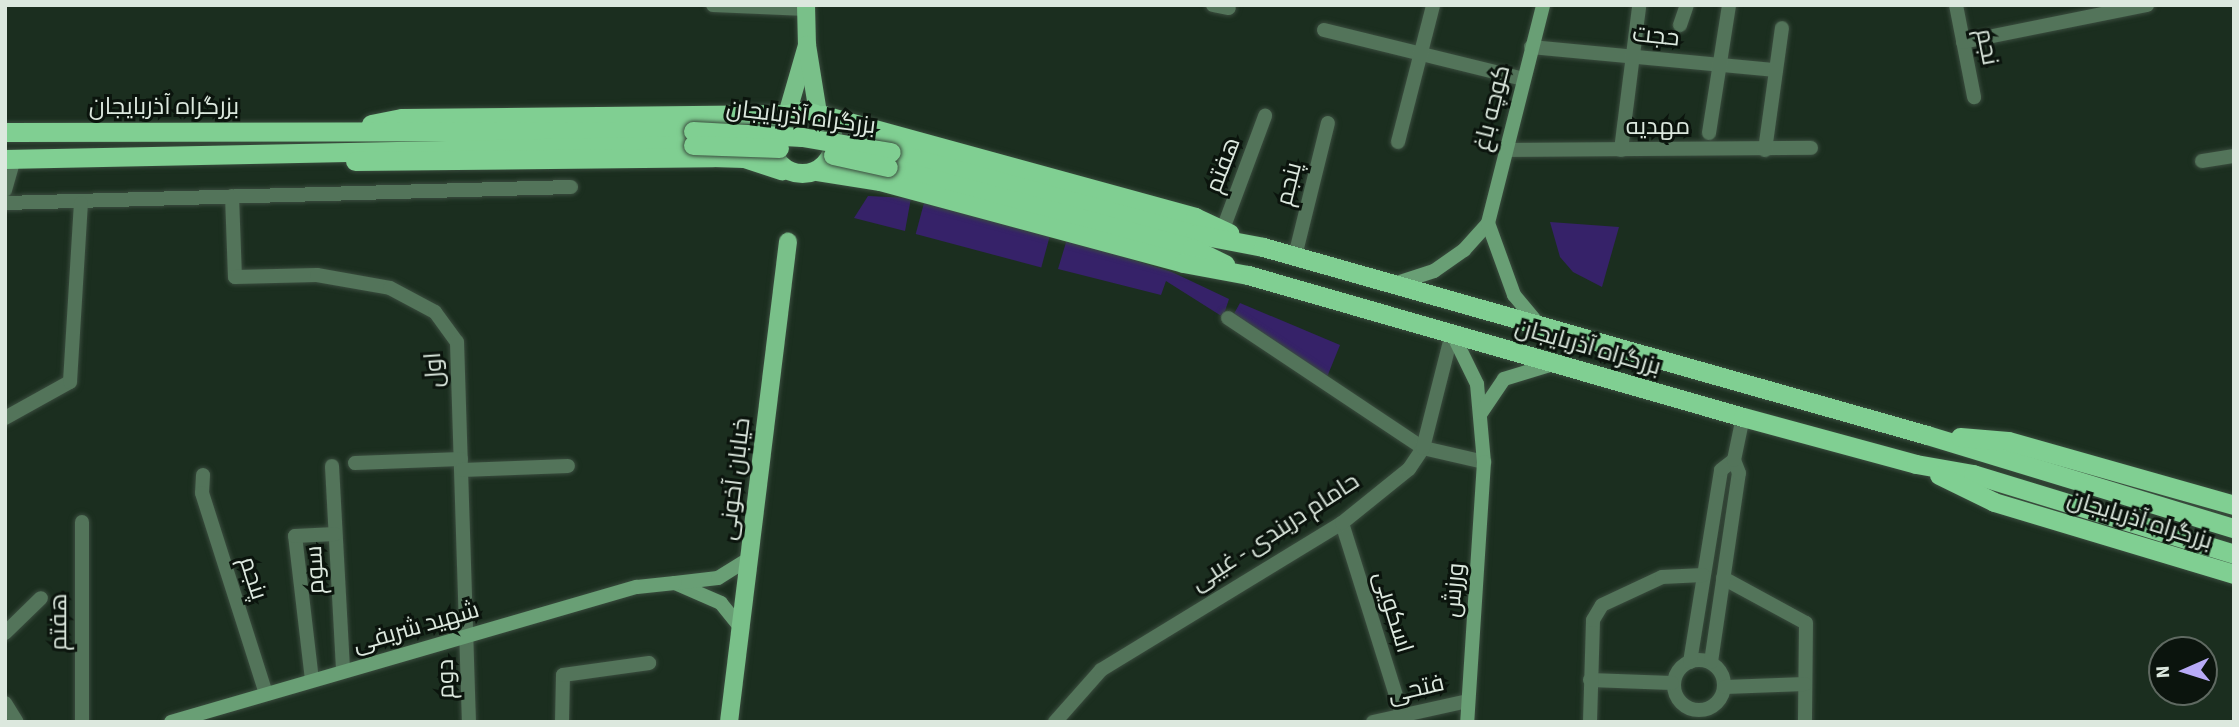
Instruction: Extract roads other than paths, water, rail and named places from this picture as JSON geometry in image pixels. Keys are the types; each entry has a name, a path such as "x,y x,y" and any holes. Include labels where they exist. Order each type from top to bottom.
{"highway":[{"path":"806,108 821,114 831,131 827,163 817,171 798,176 782,170 773,156 776,124 787,112 806,108"},
{"name":"بزرگراه آذربایجان","path":"321,134 402,118 787,112"},
{"path":"712,157 724,149 730,135 725,121 713,113"},
{"name":"بزرگراه آذربایجان","path":"821,114 888,158 1192,248 1248,275 1743,417 1916,464 1973,474 2234,554"},
{"name":"بزرگراه آذربایجان","path":"5,132 693,138 888,158 1195,217 1263,247"},
{"name":"بزرگراه آذربایجان","path":"9,159 313,152 693,138"},
{"name":"بزرگراه آذربایجان","path":"313,152 364,163 744,158 782,170"},
{"name":"بزرگراه آذربایجان","path":"817,171 888,158 1195,234 1263,247 1927,435 2226,525"},
{"name":"بزرگراه آذربایجان","path":"1927,435 2008,441 2234,505"},
{"name":"بزرگراه آذربایجان","path":"1916,464 1994,502 2229,569"}],"main road":[{"name":"کوچه باغ","path":"1488,223 1543,5"},
{"path":"806,7 807,45 821,114"},
{"path":"787,112 807,45"},
{"path":"1394,284 1434,271 1464,250 1488,223 1514,295 1540,326"},
{"name":"خیابان آخونی","path":"729,722 788,242"},
{"name":"ورزش","path":"1452,334 1477,384 1485,462 1467,722"},
{"path":"1481,413 1504,379 1555,363"},
{"name":"شهید شریفی","path":"171,722 637,587 718,578 750,558"},
{"path":"675,583 721,603 741,628"}],"street":[{"path":"713,5 806,7"},
{"path":"1213,5 1229,8"},
{"path":"1680,25 1687,5"},
{"path":"1709,132 1730,5"},
{"name":"نجم","path":"1956,5 1974,97"},
{"path":"1963,42 2147,5"},
{"path":"1398,142 1433,6"},
{"path":"1621,150 1639,7"},
{"path":"1765,150 1782,28"},
{"path":"1324,30 1523,79"},
{"name":"حجت","path":"1531,47 1776,70"},
{"name":"هفتم","path":"1223,229 1265,117"},
{"name":"پنجم","path":"1295,256 1328,123"},
{"name":"مهدیه","path":"1506,150 1811,148"},
{"path":"2202,161 2234,156"},
{"path":"5,190 9,159"},
{"path":"5,203 81,203 571,187"},
{"name":"اول","path":"232,196 235,277 317,275 390,288 435,312 457,342 468,635"},
{"path":"5,418 70,382 81,203"},
{"path":"1228,317 1423,448 1485,462"},
{"name":"حامام دربندی - غیبی","path":"1055,722 1101,670 1342,523 1409,469 1423,448 1452,334"},
{"path":"1711,662 1740,473 1734,460 1743,417"},
{"path":"1690,662 1721,470 1734,460"},
{"path":"355,464 568,466"},
{"name":"سوم","path":"332,466 343,671"},
{"name":"پنجم","path":"203,475 202,493 266,694"},
{"name":"هفتم","path":"82,522 82,722"},
{"name":"اسکویی","path":"1342,523 1402,715"},
{"path":"312,680 295,536 335,534"},
{"path":"1590,722 1593,620 1602,605 1662,577 1703,575"},
{"path":"1723,578 1806,624 1805,722"},
{"path":"5,633 41,598"},
{"name":"دوم","path":"468,635 469,722"},
{"path":"1690,662 1711,662 1723,672 1726,687 1717,705 1696,716 1678,700 1672,682 1678,669 1690,662"},
{"path":"562,722 563,675 649,663"},
{"path":"1590,680 1672,682"},
{"path":"1726,687 1805,684"},
{"name":"فتحی","path":"1373,722 1468,701"},
{"path":"5,704 17,722"}]}
